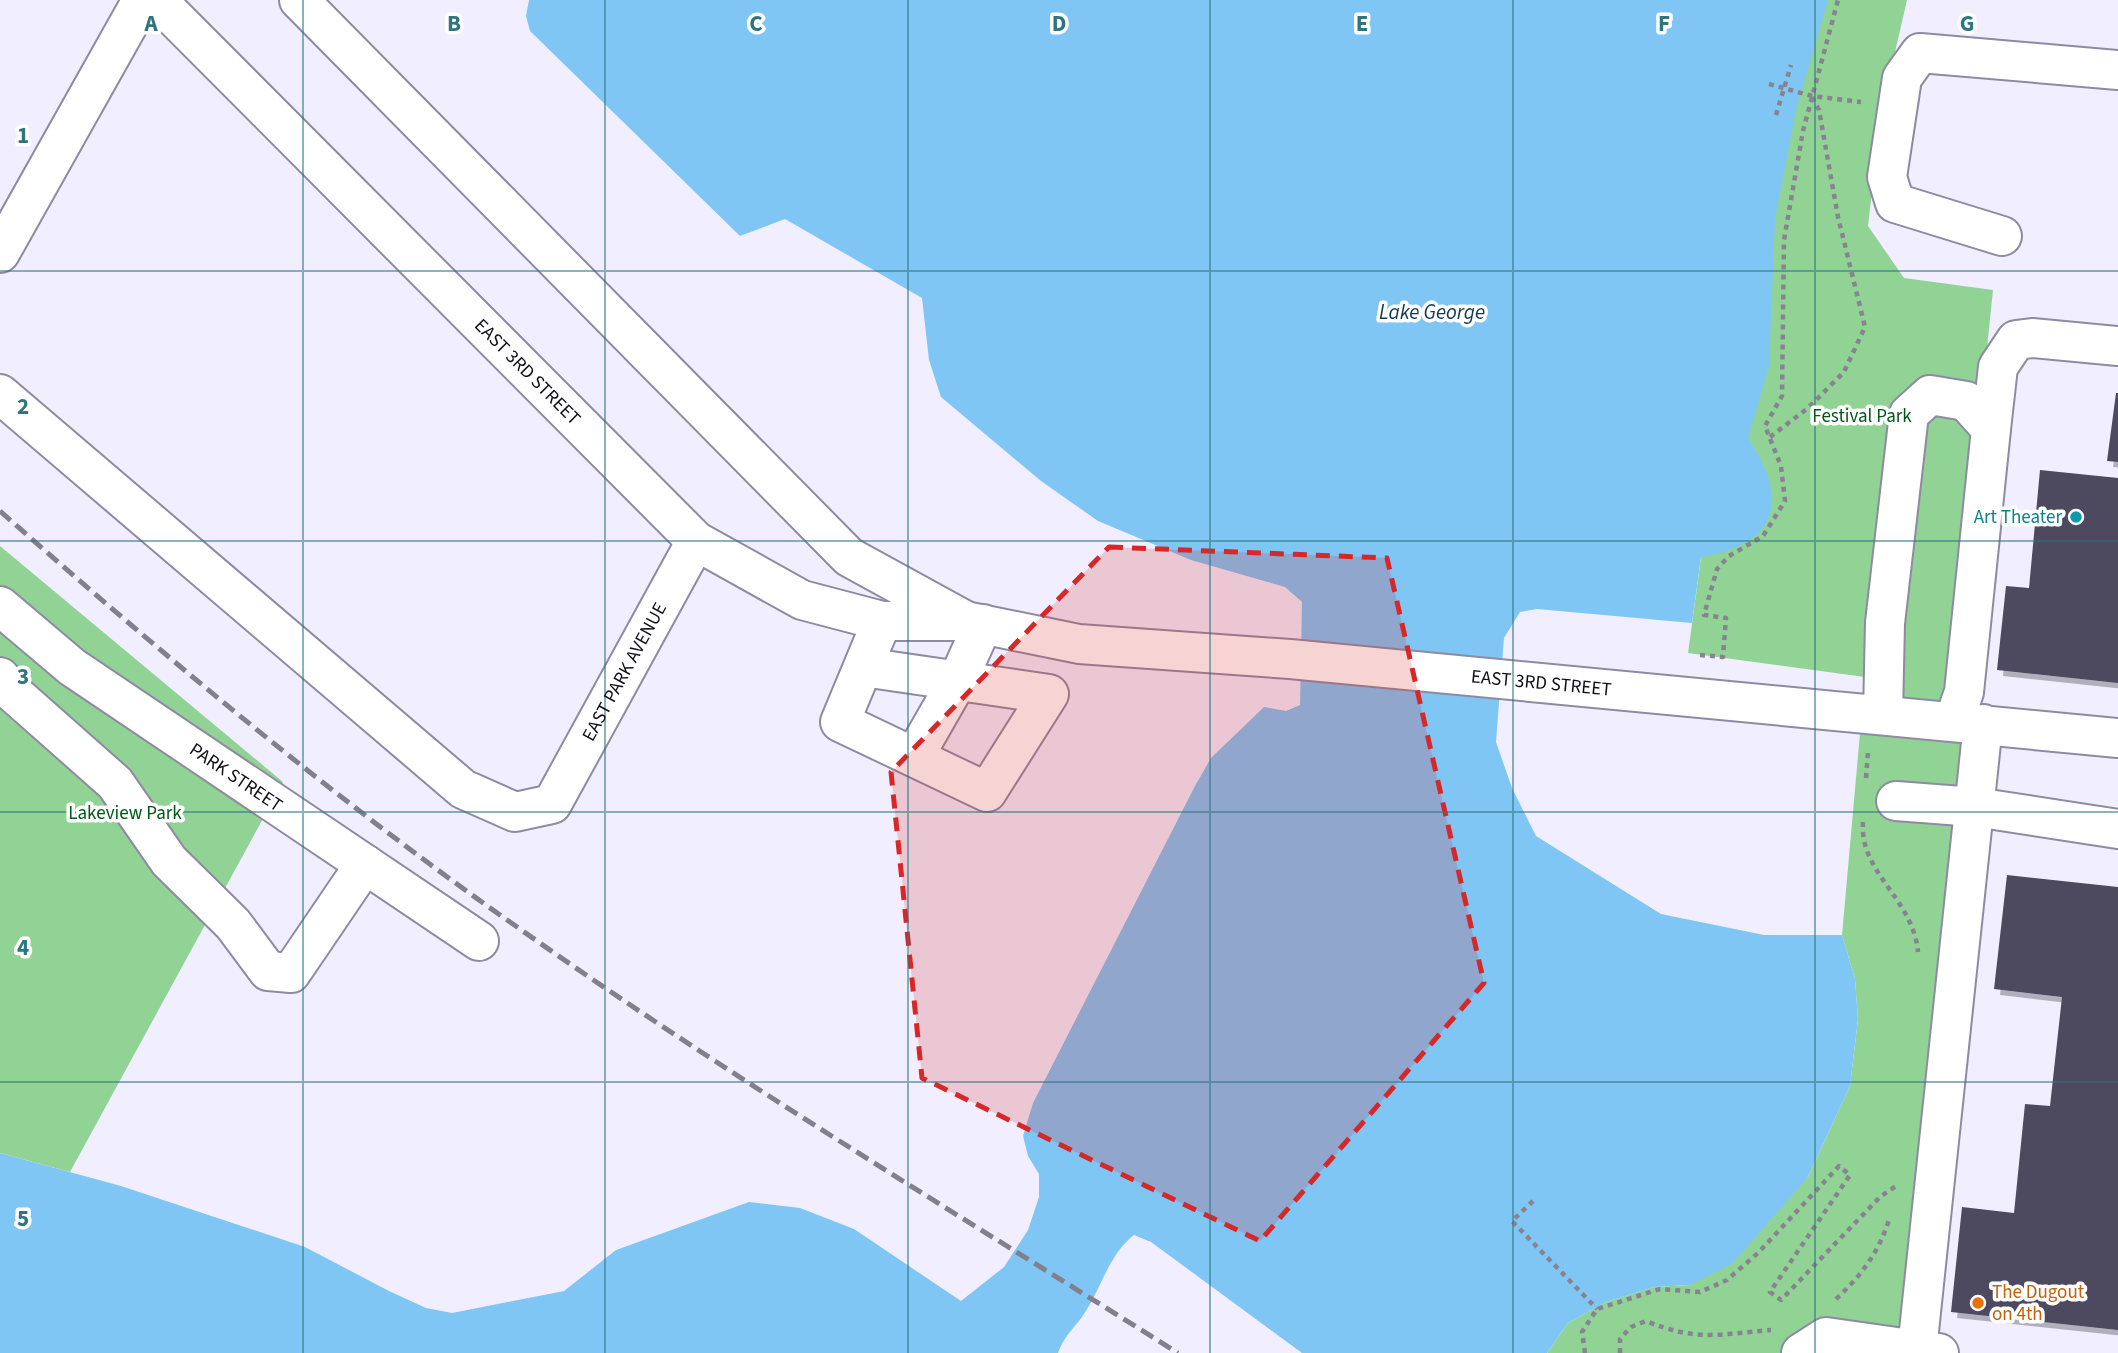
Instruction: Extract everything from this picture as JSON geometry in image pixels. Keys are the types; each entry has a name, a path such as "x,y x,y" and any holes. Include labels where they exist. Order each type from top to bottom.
{"street":[{"path":"0,253 142,0"},
{"name":"EAST 3RD STREET","path":"157,0 696,541 803,600 882,621 974,623 1079,644 1290,659 2118,738"},
{"name":"EAST 3RD STREET","path":"299,0 849,557 974,623"},
{"path":"2002,236 1895,203 1887,177 1902,78 1920,53 2056,62 2118,70"},
{"path":"1800,1345 1826,1337 1919,1351 1975,807 1964,692 1998,367 2016,340 2032,338 2118,346"},
{"name":"EAST PARK AVENUE","path":"0,394 463,789 515,813 552,804 696,541"},
{"path":"1877,714 1909,414 1930,395 1966,401 1991,429"},
{"name":"PARK STREET","path":"0,606 72,667 479,941"},
{"path":"863,667 1049,694 987,792 840,722 882,621"},
{"path":"914,757 958,680 974,623"},
{"path":"0,677 11,691 116,783 169,861 233,924 268,971 291,973 365,864"},
{"path":"1881,792 2118,830"}],"path":[{"path":"1700,655 1723,657 1726,618 1704,615 1717,569 1729,556 1763,536 1785,501 1782,466 1765,426 1782,396 1784,240 1812,96 1838,0"},
{"path":"1776,115 1791,65"},
{"path":"1769,84 1812,96 1898,105"},
{"path":"1770,437 1808,408 1844,372 1865,327 1838,217 1819,110 1812,96"},
{"path":"1877,714 1881,792"},
{"path":"1863,820 1867,855 1908,914 1916,934 1919,961"},
{"path":"1585,1353 1582,1332 1597,1309 1660,1289 1700,1292 1727,1280 1758,1253 1839,1166 1850,1175 1770,1292 1780,1300 1880,1197 1896,1186"},
{"path":"1895,1197 1897,1173"},
{"path":"1533,1201 1512,1221 1597,1309"},
{"path":"1829,1307 1863,1273 1881,1243 1894,1208"},
{"path":"1620,1353 1620,1339 1632,1327 1646,1321 1684,1335 1800,1345"}],"highlighted area":[{"path":"1109,547 1387,558 1484,983 1260,1241 922,1078 891,772"}],"green space":[{"name":"Festival Park","path":"1777,0 1907,0 1881,113 1868,226 1904,278 1993,290 1987,348 2010,352 1911,1353 1547,1353 1568,1323 1606,1302 1654,1287 1690,1285 1808,1177 1850,1086 1858,1019 1855,979 1842,935 1865,677 1688,653"},
{"name":"Lakeview Park","path":"0,546 283,782 70,1172 0,1153"}],"water":[{"name":"Lake George","path":"529,0 1828,0 1796,110 1775,219 1769,366 1748,438 1769,481 1772,499 1769,516 1761,530 1747,542 1727,551 1701,557 1692,623 1537,609 1520,612 1504,638 1496,742 1512,788 1536,836 1661,914 1764,935 1842,935 1855,979 1858,1019 1850,1086 1808,1177 1733,1263 1690,1285 1654,1287 1606,1302 1568,1323 1547,1353 1302,1353 1151,1242 1134,1235 1118,1252 1089,1307 1065,1338 1058,1353 0,1353 0,1153 121,1186 305,1247 426,1308 452,1313 564,1291 616,1250 749,1202 800,1208 854,1229 961,1301 1004,1267 1028,1230 1039,1197 1039,1174 1028,1156 1023,1136 1033,1103 1195,786 1211,758 1264,707 1286,711 1300,705 1302,602 1285,587 1191,560 1098,521 1041,481 941,397 929,360 922,298 785,219 740,236 530,31 526,16"}],"building":[{"path":"2118,393 2118,462 2107,461"},
{"path":"2040,470 2118,478 2118,683 1997,670 2006,586 2029,588"},
{"path":"2007,875 2118,887 2118,1330 1951,1312 1962,1207 2014,1213 2025,1104 2050,1106 2062,997 1994,989"}],"railway":[{"path":"0,511 249,724 378,825 510,922 757,1088 1178,1353"}],"place":[{"name":"Art Theater","path":"2076,517"},
{"name":"The Dugout on 4th","path":"1978,1303"}]}
